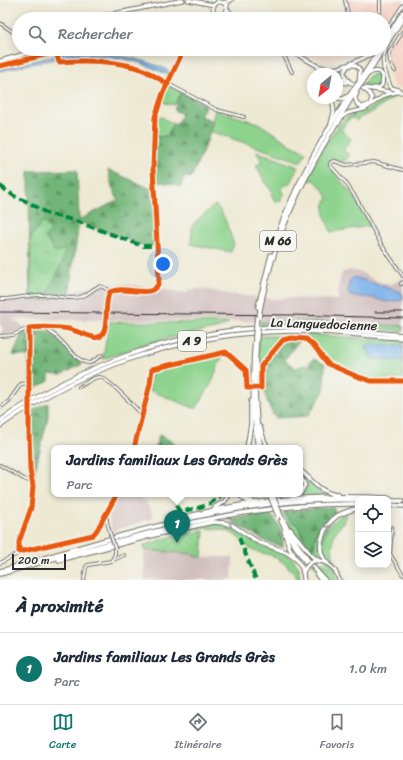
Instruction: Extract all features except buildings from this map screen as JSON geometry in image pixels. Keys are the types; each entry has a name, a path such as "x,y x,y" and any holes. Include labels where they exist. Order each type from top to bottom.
{"highway":[{"name":"M 66","path":"391,34 403,12"},
{"name":"M 66","path":"391,36 403,18"},
{"name":"M 66","path":"259,445 255,421 253,367 258,317 267,266 278,234 303,176 329,129 375,56"},
{"name":"M 66","path":"360,82 367,75 379,56"},
{"name":"M 66","path":"259,310 270,267 284,224 306,175 353,92"},
{"name":"La Languedocienne","path":"0,421 48,390 93,369 137,352 186,339 237,330 280,327 326,328 403,334"},
{"name":"La Languedocienne","path":"0,426 44,397 91,374 137,356 188,342 239,334 284,331 326,332 403,338"},
{"name":"M 66","path":"256,336 255,373 259,445"},
{"path":"248,445 251,424 253,390"},
{"path":"257,416 266,445"},
{"path":"303,473 313,484 322,490 328,493 345,496"},
{"path":"173,522 178,519 203,512 235,505 283,499 345,496 388,498 393,501 403,501"},
{"path":"203,512 221,504 227,497"},
{"path":"242,497 246,500 263,501"},
{"path":"272,497 280,516 308,561 325,580"},
{"path":"283,499 290,497"},
{"path":"0,570 173,522 231,510 286,502 355,500"},
{"path":"0,574 162,529 236,513 292,506 355,504"},
{"path":"391,505 403,506"},
{"path":"327,563 322,557 321,548 325,531 331,522 338,516 346,511 355,509"},
{"path":"280,516 280,523 290,549 302,568 303,573"},
{"path":"281,521 300,554 321,580"},
{"path":"37,564 64,559 169,531 213,522 225,523 232,526 258,542 282,550 296,559"},
{"path":"286,526 312,556 319,561"}],"main road":[{"path":"122,12 183,0"},
{"path":"188,0 200,2 219,2 230,12"},
{"path":"200,2 207,5 213,12 219,2"},
{"path":"226,12 227,8"},
{"path":"0,61 18,56"},
{"path":"300,56 321,68"},
{"name":"M 66","path":"316,65 329,68 337,67 369,56"},
{"name":"M 66","path":"383,56 384,69 390,86 398,91"},
{"path":"353,85 344,76 344,70 348,66 353,64 359,68 360,82"},
{"path":"367,75 376,71 381,73 383,76 384,81 381,86 371,90"},
{"path":"343,80 353,85"},
{"path":"343,82 371,90 403,91"},
{"path":"343,99 353,92 357,104 362,107 367,106 372,101 371,96 368,91 362,87"},
{"name":"M 66","path":"329,134 342,117 348,113 365,109 385,95 398,91"},
{"name":"M 66","path":"329,129 334,114 333,104"},
{"path":"304,580 303,573 306,567 311,562 319,561 327,563 335,571 338,580"}],"street":[{"path":"219,2 231,0"},
{"path":"227,8 231,0"},
{"path":"345,0 348,12"},
{"path":"380,0 380,12"},
{"path":"391,23 403,5"},
{"path":"0,23 12,31"},
{"path":"391,50 403,31"},
{"path":"58,56 59,60"},
{"path":"0,336 13,335 29,328 60,327 97,337 103,334 106,329 106,303 107,295 110,292 119,289 149,292 158,286 159,281 153,168 155,117 181,56"},
{"path":"284,56 292,72"},
{"path":"389,56 390,62 395,70"},
{"path":"168,84 217,110 244,118"},
{"path":"403,170 383,163 370,161 346,165 335,161 330,164 330,167 346,183 356,198 384,248 403,276"},
{"path":"0,299 36,295 78,297 83,296 98,286 103,286 110,292"},
{"path":"19,552 19,542 32,502 33,483 30,470 28,395 29,328"},
{"path":"44,328 58,338 72,353 84,362 90,363 102,355"},
{"path":"24,330 29,333"},
{"path":"301,338 306,339 314,346 328,364 371,381 403,381"},
{"path":"135,445 150,384 152,368"},
{"path":"79,387 98,377 102,377 116,388 142,415"},
{"path":"0,408 10,401 21,384 29,383"},
{"path":"0,465 33,483"},
{"path":"0,563 19,552 93,534 97,530 116,497"},
{"path":"84,580 88,565 111,561 124,555 117,552 115,549 106,517 107,512"},
{"path":"392,527 390,554 403,575"},
{"path":"111,561 115,549"}],"shaded area":[{"path":"343,0 403,0 403,8 391,26 391,12 346,12"},
{"path":"403,23 403,87 395,88 385,61 386,56 391,56 391,41"},
{"path":"311,56 348,56 335,61"},
{"path":"350,270 360,272 377,281 390,285 403,278 403,326 324,322 12,319 25,328 15,333 1,335 3,327 0,326 0,299 13,298 44,300 70,294 78,289 90,288 94,285 126,284 187,293 188,289 205,289 228,294 274,299 289,298 339,300 337,292 342,273"},
{"path":"116,497 136,497 146,501 154,518 113,531 109,519 112,504"},
{"path":"144,550 195,554 195,557 233,557 232,579 145,580"}],"green space":[{"path":"376,74 381,77 379,84 373,87 363,85 369,76"},
{"path":"168,86 181,92 174,105 165,103 162,99"},
{"path":"181,92 206,105 200,116 213,121 207,141 191,178 184,177 181,187 169,183 155,182 152,139 155,135 156,137 167,136 174,124 176,125 182,114 174,110"},
{"path":"389,95 396,96 372,112 359,118 357,121 354,118 349,119 341,130 351,139 345,147 344,152 350,155 344,162 333,159 329,162 329,167 358,201 370,226 331,232 324,211 328,198 324,190 318,184 313,180 307,181 318,157 341,123 349,116 372,108"},
{"path":"215,110 258,123 293,146 306,152 301,162 210,131"},
{"path":"162,117 173,124 167,136 156,137 156,118"},
{"path":"256,151 298,167 289,184 285,185 282,189 284,194 280,202 275,201 271,194 273,192 268,187 256,165 259,164 261,160"},
{"path":"77,170 79,220 118,200 112,187 108,170 153,191 156,245 141,245 79,222 70,294 44,300 30,300 29,171"},
{"path":"215,205 224,217 231,235 234,245 231,252 191,244 192,228 194,223"},
{"path":"43,221 51,231 45,237 55,253 64,249 64,259 44,300 31,300 30,239"},
{"path":"109,322 229,323 219,328 151,342 103,359"},
{"path":"260,322 324,322 403,326 403,331 324,325 260,325"},
{"path":"23,331 28,335 28,356 13,355"},
{"path":"48,331 82,364 61,375 49,374 49,381 32,390 29,374 29,335 31,332"},
{"path":"306,334 403,341 403,379 369,379 327,362"},
{"path":"259,336 283,336 283,339 260,365 257,365"},
{"path":"284,341 299,341 284,360 296,368 305,365 307,366 313,359 325,364 324,391 308,416 275,418 268,405 265,393 263,367"},
{"path":"224,351 211,384 196,409 149,390 153,368"},
{"path":"48,403 48,417 33,478 31,472 30,412"},
{"path":"159,435 175,443 174,445 156,445"},
{"path":"303,475 315,487 327,495 303,497 305,488"},
{"path":"331,507 335,511 316,532 313,549 307,547 298,525 292,522 284,512"},
{"path":"335,511 322,539 319,559 303,545 293,532 283,513 284,512 292,522 298,525 307,547 314,546 318,530"},
{"path":"269,513 280,528 283,547 265,541 231,521 231,519"},
{"path":"344,514 346,515 342,524 334,534 332,549 335,565 346,580 341,580 325,559 323,555 322,543 326,531 330,525"},
{"path":"214,523 232,527 261,546 284,553 292,558 299,568 301,580 298,580 291,569 278,559 271,555 253,550 231,532 211,528 184,530"},
{"path":"204,531 202,557 195,557 195,554 144,550 144,546 158,540"},
{"path":"317,562 327,565 334,573 337,580 327,580 312,563"}],"water":[{"path":"52,56 86,56 52,59 0,71 0,69"},
{"path":"104,56 120,56 136,59 170,71 168,75 143,64 121,58"},
{"path":"354,277 401,292 403,295 403,300 386,302 373,298 350,296 348,291 350,280"},
{"path":"368,344 403,346 403,361 372,359 366,346"}],"railway":[{"path":"0,312 291,315 403,318"},
{"path":"375,312 403,312"}],"marked path":[{"path":"0,186 14,196 30,203 48,214 73,220 143,246 157,246"},
{"path":"178,497 176,504 177,508 181,511 203,506 219,497"},
{"path":"239,538 256,580"}],"cycle path":[{"path":"0,66 40,56"},
{"path":"57,56 59,62 99,61 128,65 146,71 168,84"},
{"path":"115,497 93,535 19,552 19,542 31,508 33,486 30,470 29,432 29,328 65,328 93,337 99,337 105,328 107,304 110,292 116,290 145,292 156,287 159,281 153,168 155,117 163,93 181,56"},
{"path":"135,445 150,384 152,369 226,352 246,370 247,388 261,388 261,366 283,340 291,338 306,339 314,346 328,364 356,376 371,381 403,381"}],"place":[{"name":"Jardins familiaux Les Grands Grès","path":"177,543"}]}
